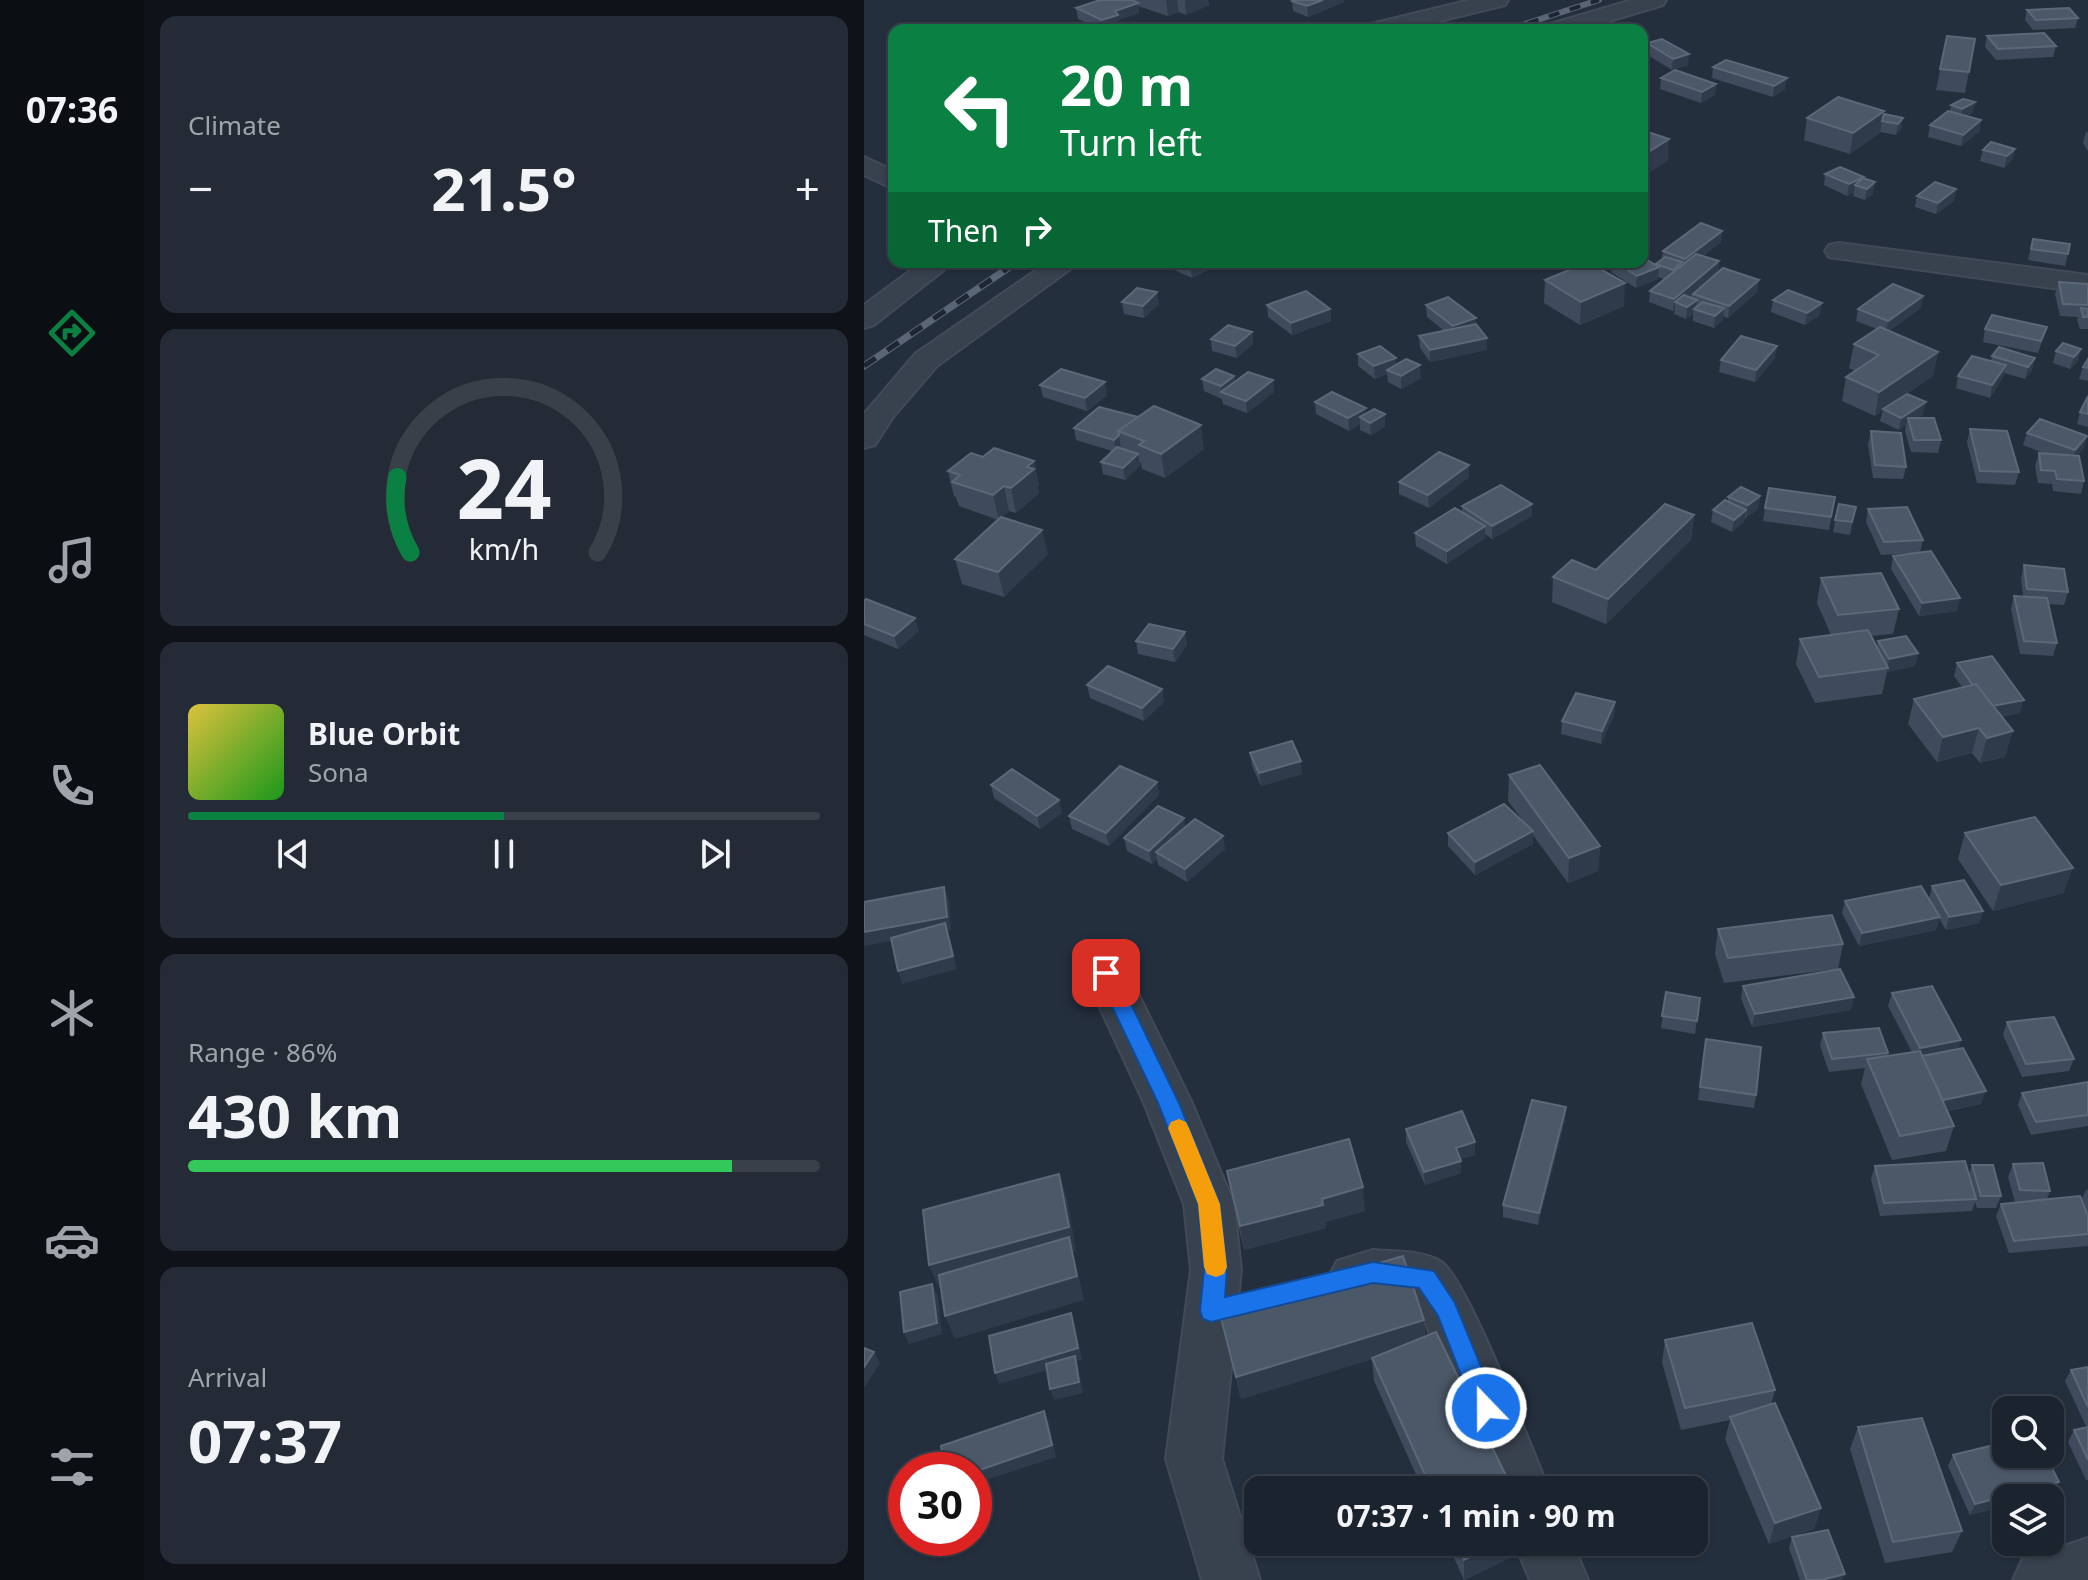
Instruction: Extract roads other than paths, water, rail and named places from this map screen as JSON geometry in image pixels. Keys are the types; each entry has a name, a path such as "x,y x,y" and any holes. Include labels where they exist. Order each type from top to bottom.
{"street":[{"path":"1399,24 1497,0"},
{"path":"1575,24 1655,0"},
{"path":"864,165 888,178"},
{"path":"1839,251 2088,284"},
{"path":"864,319 932,268"},
{"path":"864,438 881,412 926,360 1057,268"},
{"path":"1106,973 1168,1103 1209,1204 1216,1270 1234,1306 1194,1459 1231,1580"},
{"path":"1314,1287 1373,1273 1425,1278 1447,1310 1515,1476"},
{"path":"1549,1556 1559,1580"},
{"path":"2042,1580 2088,1567"}],"railway":[{"path":"1525,24 1599,0"},
{"path":"864,366 1008,268"}]}
